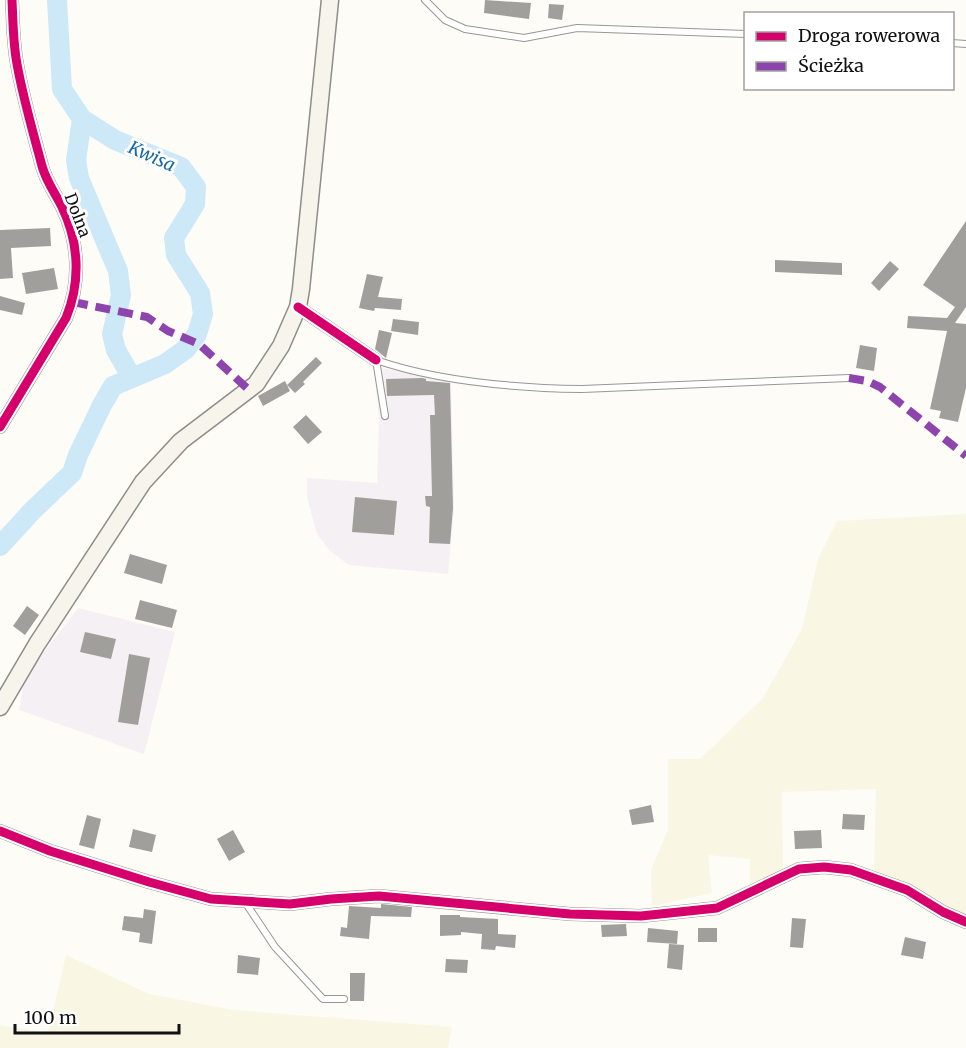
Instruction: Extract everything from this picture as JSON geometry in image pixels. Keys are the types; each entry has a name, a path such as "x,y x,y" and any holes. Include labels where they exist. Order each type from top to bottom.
{"main road":[{"path":"0,706 37,644 143,482 181,441 256,384 281,346 298,307 301,289 330,0"}],"street":[{"name":"Dolna","path":"0,427 66,318 73,302 77,270 75,241 63,208 46,178 16,63 12,0"},
{"path":"298,307 376,360"},
{"path":"0,831 50,851 211,899 290,904 379,896 570,914 641,916 717,908 799,869 824,867 851,870 907,890 943,912 966,922"}],"lane":[{"path":"425,0 445,20 465,29 524,38 577,28 744,34"},
{"path":"385,416 376,360 428,374 541,388 582,389 849,378"},
{"path":"244,902 275,946 324,999 344,999"}],"shaded area":[{"path":"374,367 451,379 454,509 448,574 349,565 330,551 317,534 307,497 307,478 377,483 379,421"},
{"path":"966,514 966,916 874,870 876,789 782,792 783,869 750,884 750,859 708,855 712,893 652,906 651,870 668,830 668,759 700,759 763,698 802,629 818,559 837,521"},
{"path":"78,608 175,632 144,754 19,710 25,677"},
{"path":"66,955 149,994 233,1010 452,1027 448,1048 0,1048 0,1025 48,1033"}],"building":[{"path":"485,0 531,3 529,19 484,13"},
{"path":"549,4 564,5 562,20 548,18"},
{"path":"966,221 966,307 955,323 966,324 966,388 958,422 939,418 941,411 930,409 947,331 907,328 908,316 947,318 955,307 923,285"},
{"path":"50,228 51,246 11,248 13,278 0,279 0,230"},
{"path":"775,260 842,263 842,275 775,272"},
{"path":"890,261 899,269 879,291 871,283"},
{"path":"54,268 58,289 26,294 22,273"},
{"path":"367,274 383,277 378,297 402,299 401,310 375,308 374,311 359,308"},
{"path":"0,296 25,303 22,315 0,310"},
{"path":"393,319 419,322 418,335 391,331"},
{"path":"379,330 392,333 386,358 375,349"},
{"path":"860,345 877,348 874,371 856,368"},
{"path":"316,357 322,363 295,393 287,385"},
{"path":"422,378 426,381 450,383 453,508 450,544 429,543 430,507 426,506 425,496 432,496 430,415 435,415 434,395 387,396 386,379"},
{"path":"285,381 290,391 263,406 258,396"},
{"path":"306,415 322,432 308,444 293,427"},
{"path":"355,497 397,501 394,535 352,532"},
{"path":"130,554 167,565 162,584 124,573"},
{"path":"140,600 177,610 172,628 135,619"},
{"path":"27,606 39,615 25,635 13,626"},
{"path":"85,632 116,639 111,659 80,652"},
{"path":"129,654 150,658 138,725 118,722"},
{"path":"651,805 654,822 632,825 629,810"},
{"path":"843,814 865,815 864,830 842,829"},
{"path":"87,815 101,819 94,849 79,845"},
{"path":"133,829 156,835 152,852 129,847"},
{"path":"233,830 245,852 229,861 217,839"},
{"path":"821,830 822,848 795,849 794,831"},
{"path":"381,904 412,907 411,917 371,916 369,939 340,936 341,927 347,928 349,906 381,908"},
{"path":"144,909 156,911 152,944 139,942 140,933 122,930 124,916 143,918"},
{"path":"440,915 498,919 498,934 516,935 515,948 496,946 495,950 481,949 482,934 461,932 461,935 440,936"},
{"path":"792,918 806,919 803,948 790,947"},
{"path":"626,924 627,936 602,937 601,925"},
{"path":"648,928 678,931 677,944 647,942"},
{"path":"698,928 717,928 717,942 698,942"},
{"path":"905,937 926,942 923,959 901,955"},
{"path":"669,944 684,945 682,970 667,968"},
{"path":"238,955 260,958 258,975 237,973"},
{"path":"446,959 468,960 467,973 445,972"},
{"path":"350,973 365,973 364,1001 350,1001"}],"waterway":[{"name":"Kwisa","path":"0,546 72,473 78,455 113,386 165,364 186,349 197,334 203,314 200,293 176,255 174,238 195,204 196,187 181,167 115,140 82,119 62,89 57,0"},
{"name":"Kwisa","path":"82,119 76,160 79,178 118,271 121,295 112,334 116,350 132,378"}],"marked path":[{"path":"73,302 147,317 168,331 199,344 249,390"},
{"path":"849,378 867,381 880,387 966,456"}],"cycle path":[{"path":"0,427 66,318 76,276 75,248 68,220 44,171 22,90 15,48 12,0"},
{"path":"298,307 376,360"},
{"path":"0,831 50,851 211,899 290,904 379,896 570,914 641,916 717,908 799,869 824,867 851,870 907,890 943,912 966,922"}]}
